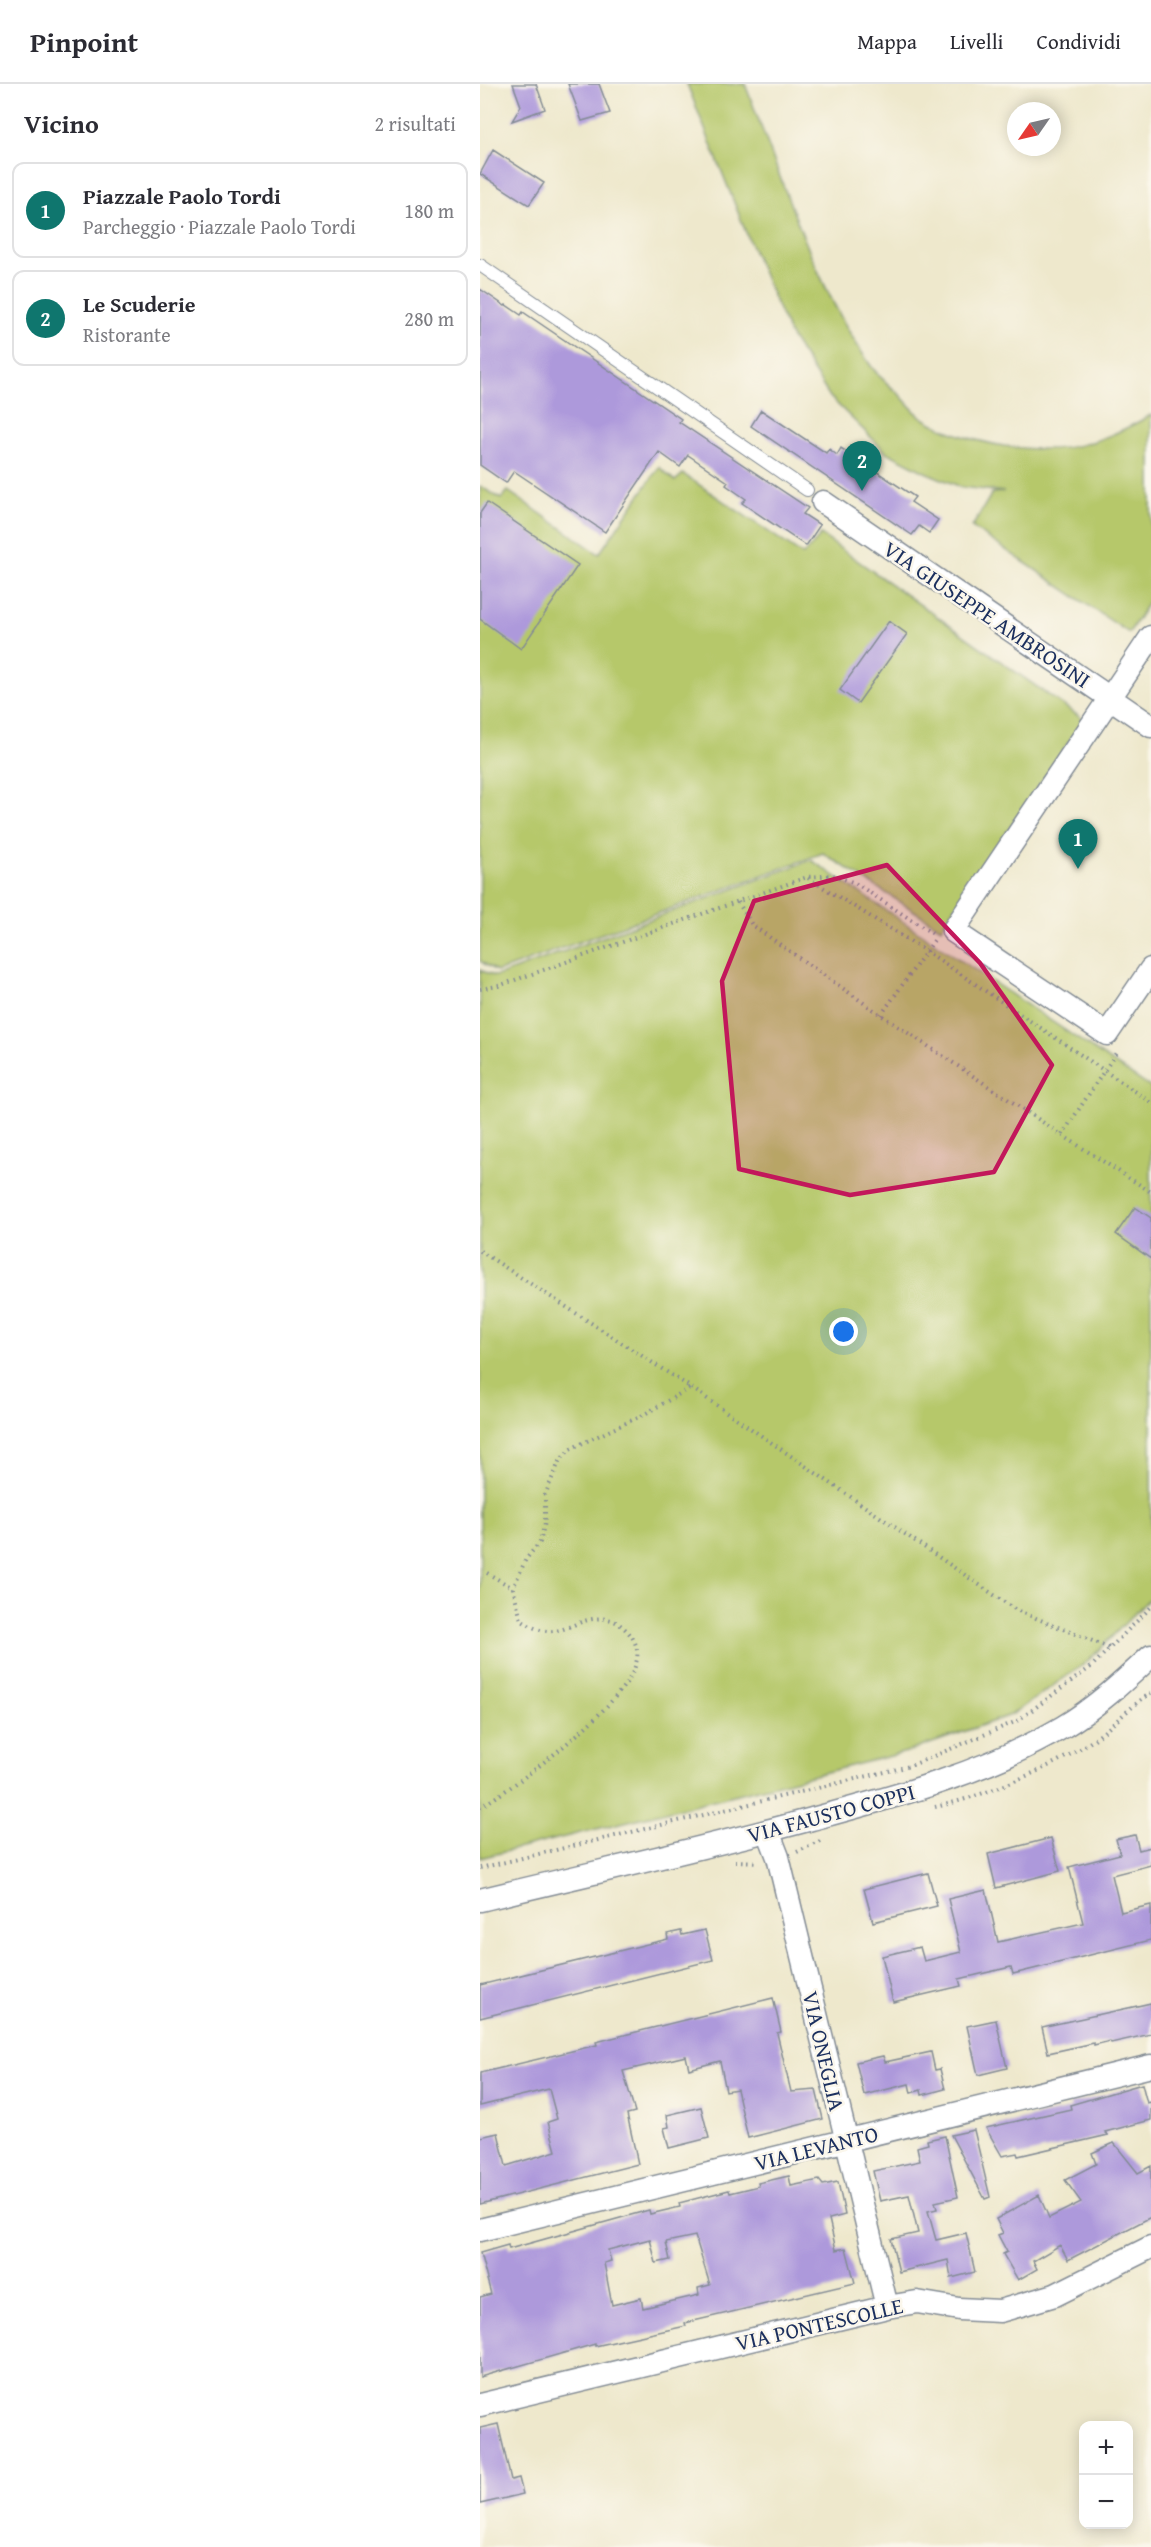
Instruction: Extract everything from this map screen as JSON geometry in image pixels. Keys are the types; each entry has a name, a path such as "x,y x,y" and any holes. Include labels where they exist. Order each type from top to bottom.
{"street":[{"name":"VIA GIUSEPPE AMBROSINI","path":"816,497 1151,726"},
{"path":"1151,637 953,931 1107,1034 1151,969"},
{"name":"VIA FAUSTO COPPI","path":"480,1900 768,1831 919,1791 1020,1749 1064,1726 1106,1697 1151,1656"},
{"name":"VIA ONEGLIA","path":"768,1831 778,1857 887,2307"},
{"name":"VIA LEVANTO","path":"480,2229 1151,2066"},
{"name":"VIA PONTESCOLLE","path":"480,2405 887,2307 917,2302 959,2309 1000,2311 1055,2295 1151,2247"}],"lane":[{"path":"480,265 816,497"}],"path":[{"path":"480,989 498,986 807,877 833,875 855,883 937,936 881,1015"},
{"path":"807,877 926,951 1151,1102"},
{"path":"738,902 752,925 881,1015 1151,1191"},
{"path":"1062,1135 1122,1044"},
{"path":"480,1251 690,1388 1016,1610 1110,1648"},
{"path":"480,1808 500,1796 586,1727 615,1697 636,1664 637,1644 626,1628 608,1618 589,1621 555,1632 534,1630 521,1620 513,1588 526,1559 540,1542 545,1522 545,1495 550,1479 570,1449 643,1415 690,1388"},
{"path":"487,1573 513,1588"},
{"path":"480,1868 910,1766 1017,1721 1091,1666 1151,1607"}],"highlighted area":[{"path":"887,865 980,963 1052,1065 994,1172 850,1195 739,1169 722,981 754,901"}],"green space":[{"path":"687,84 745,84 800,229 832,301 871,366 923,418 952,432 982,442 1045,449 1063,448 1097,440 1151,415 1151,598 1129,633 972,527 992,493 1004,492 961,487 886,452 830,397 790,335 755,255"},
{"path":"659,467 675,481 683,474 803,555 821,535 1084,720 941,928 823,853 497,972 480,961 480,486 501,499 508,491 599,554"},
{"path":"811,860 1151,1088 1151,1597 1087,1662 1011,1715 907,1752 480,1858 480,970 494,976 500,975"}],"building":[{"path":"513,84 536,84 545,109 512,121 521,106"},
{"path":"568,84 599,84 610,113 582,121"},
{"path":"493,150 544,183 529,205 480,174"},
{"path":"480,289 521,315 523,312 681,419 679,422 808,508 803,514 820,525 806,546 742,503 746,499 726,485 728,482 688,455 680,467 659,452 605,532 514,471 506,483 480,465"},
{"path":"761,410 826,453 829,449 837,455 841,448 915,497 911,502 938,520 929,533 919,526 912,535 751,426"},
{"path":"487,503 578,565 521,649 480,619 480,513"},
{"path":"889,621 907,634 858,703 840,690"},
{"path":"1135,1207 1151,1218 1151,1259 1116,1234"},
{"path":"1135,1835 1139,1850 1151,1847 1151,1865 1112,1875 1121,1912 1151,1905 1151,1940 1013,1974 1011,1967 959,1979 961,1986 893,2002 882,1956 920,1947 924,1961 961,1952 948,1899 986,1890 998,1942 1083,1923 1069,1867 1120,1854 1116,1839"},
{"path":"1051,1838 1060,1871 996,1888 988,1854"},
{"path":"928,1873 937,1906 873,1922 864,1889"},
{"path":"705,1930 713,1960 480,2018 480,1985 668,1939 667,1934 681,1931 682,1935"},
{"path":"773,1998 781,2032 777,2033 791,2092 816,2090 823,2119 748,2138 737,2089 726,2091 720,2061 689,2069 686,2056 623,2071 635,2112 627,2114 638,2164 480,2204 480,2137 498,2133 506,2166 556,2151 548,2122 557,2119 549,2089 480,2106 480,2073 597,2045 596,2042"},
{"path":"1151,2003 1151,2034 1048,2053 1042,2027"},
{"path":"996,2020 1007,2068 978,2075 967,2026"},
{"path":"931,2052 935,2070 940,2069 945,2089 922,2095 921,2090 911,2093 909,2084 864,2095 856,2062 883,2056 885,2062"},
{"path":"1142,2084 1147,2103 1151,2102 1151,2120 1105,2132 1108,2135 1018,2156 1017,2153 1002,2156 986,2128 1071,2109 1070,2105"},
{"path":"701,2107 709,2138 669,2148 664,2128 669,2127 667,2115"},
{"path":"974,2130 990,2197 985,2199 951,2135"},
{"path":"945,2136 958,2197 935,2202 937,2209 928,2211 936,2240 966,2233 975,2272 951,2278 948,2260 899,2272 891,2239 918,2233 909,2195 880,2201 873,2171 920,2161 917,2147 928,2144 927,2140"},
{"path":"1114,2143 1138,2173 1151,2166 1151,2217 1068,2260 1060,2245 1033,2261 1037,2269 1018,2280 1003,2254 1007,2252 998,2235 1003,2233 996,2219 1039,2195 1049,2218 1081,2202 1065,2180 1096,2164 1092,2153"},
{"path":"789,2176 791,2186 819,2180 823,2185 838,2182 845,2215 829,2219 836,2250 846,2248 855,2283 685,2323 686,2326 595,2346 595,2344 480,2377 480,2297 491,2294 480,2253 508,2245 509,2249 649,2210 650,2214 680,2207 679,2203 729,2190 730,2193 759,2186 758,2183","holes":["695,2236 710,2285 698,2288 699,2295 643,2308 641,2298 612,2305 604,2263 611,2261 608,2250 650,2239 656,2263 670,2260 666,2242"]},
{"path":"498,2424 511,2480 519,2478 523,2494 480,2504 480,2428"}],"place":[{"name":"Le Scuderie","path":"862,491"},
{"name":"Piazzale Paolo Tordi","path":"1078,869"}]}
